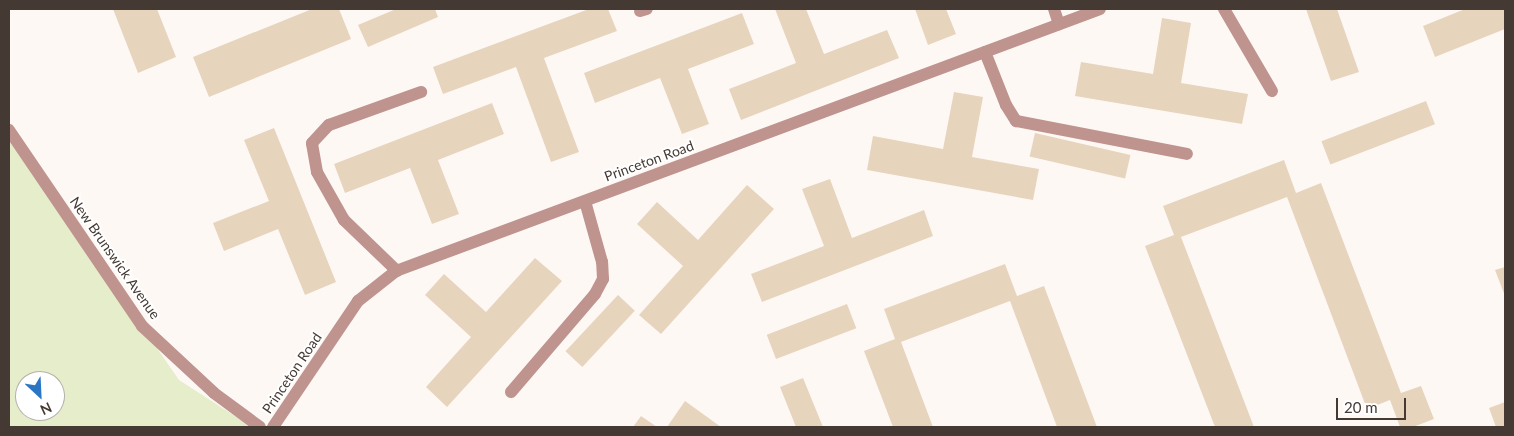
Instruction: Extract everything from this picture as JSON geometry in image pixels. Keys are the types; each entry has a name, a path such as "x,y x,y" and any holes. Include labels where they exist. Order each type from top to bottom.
{"street":[{"path":"1054,9 1059,24"},
{"name":"Princeton Road","path":"273,427 358,301 397,271 1100,9"},
{"path":"1224,9 1272,91"},
{"path":"985,52 1006,105 1016,121 1187,154"},
{"path":"397,271 344,220 317,172 312,143 329,126 421,92"},
{"name":"New Brunswick Avenue","path":"9,130 142,326 214,393 260,427"},
{"path":"511,392 595,294 603,279 602,262 585,201"}],"green space":[{"path":"9,134 179,380 252,427 9,427"}],"building":[{"path":"113,9 157,9 176,57 138,73"},
{"path":"312,9 339,9 351,39 209,97 193,57"},
{"path":"396,9 435,9 438,17 368,47 358,25"},
{"path":"589,9 608,9 617,31 544,58 579,152 551,162 516,67 443,94 433,67"},
{"path":"775,9 806,9 824,54 887,30 899,58 741,120 729,89 796,63"},
{"path":"915,9 946,9 956,34 928,45"},
{"path":"1306,9 1337,9 1359,72 1331,81"},
{"path":"1465,9 1505,9 1505,29 1435,57 1423,26"},
{"path":"742,13 754,44 688,69 709,124 682,134 660,78 595,103 584,73"},
{"path":"1162,18 1191,23 1181,83 1248,94 1242,124 1075,96 1081,62 1153,74"},
{"path":"954,92 983,97 972,157 1039,169 1033,200 867,170 873,136 943,149"},
{"path":"1426,101 1435,124 1330,164 1321,141"},
{"path":"492,103 504,134 438,160 459,214 432,224 410,168 345,193 334,164"},
{"path":"274,128 336,282 305,295 278,229 224,251 213,223 269,201 244,140"},
{"path":"1035,133 1130,155 1125,178 1030,156"},
{"path":"1284,160 1296,193 1321,183 1401,393 1421,386 1434,419 1413,427 1400,427 1390,400 1367,409 1287,197 1181,237 1254,427 1215,427 1145,246 1174,235 1163,206"},
{"path":"830,179 852,238 924,210 933,236 762,302 751,274 824,246 802,189"},
{"path":"747,185 774,209 661,334 639,315 683,266 637,224 657,202 698,240"},
{"path":"535,258 562,281 447,407 426,387 471,337 425,295 444,274 486,312"},
{"path":"1005,264 1017,296 1044,286 1097,427 1057,427 1010,301 901,342 933,427 893,427 864,351 895,339 884,309"},
{"path":"1505,267 1505,296 1495,270"},
{"path":"618,295 635,311 582,367 565,351"},
{"path":"847,304 856,328 776,359 767,335"},
{"path":"803,378 823,427 796,427 780,387"},
{"path":"685,401 721,427 667,427"},
{"path":"1505,402 1505,427 1496,427 1489,408"},
{"path":"641,416 657,427 633,427"}]}
